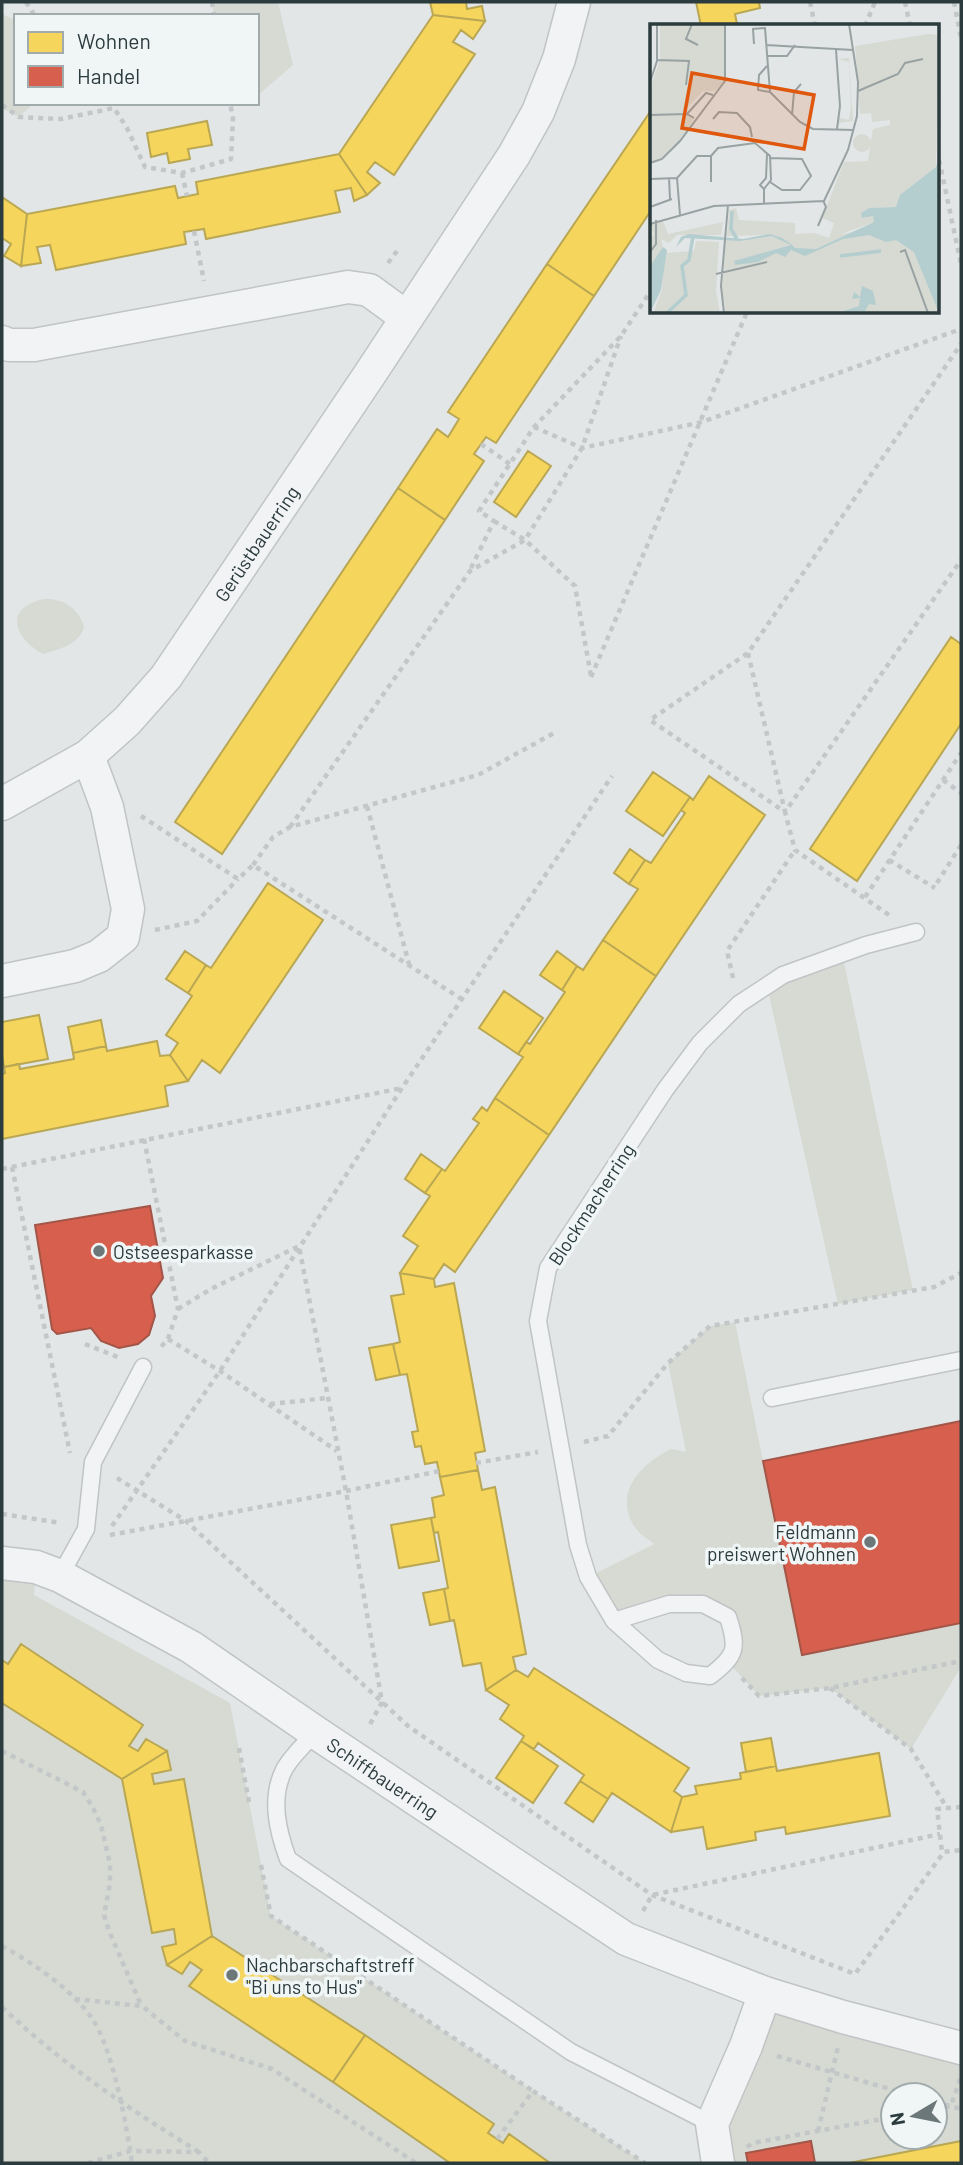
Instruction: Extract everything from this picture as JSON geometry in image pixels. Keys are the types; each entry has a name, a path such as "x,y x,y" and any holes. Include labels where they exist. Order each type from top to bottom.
{"street":[{"name":"Gerüstbauerring","path":"2,804 88,756 127,721 166,677 514,155 538,112 559,59 574,2"},
{"path":"2,342 9,345 34,345 348,287 369,290 405,317"},
{"path":"2,981 75,966 99,956 122,937 128,909 107,807 88,756"},
{"name":"Schiffbauerring","path":"2,1563 36,1567 60,1576 191,1647 626,1939 765,1993 961,2048"},
{"path":"731,2157 712,2124 746,2046 765,1993"}],"lane":[{"name":"Blockmacherring","path":"728,1662 710,1676 686,1673 658,1660 614,1620 588,1577 578,1545 538,1321 548,1268 665,1090 700,1043 739,1004 782,975 866,944 916,932"},
{"path":"772,1398 961,1360"},
{"path":"60,1576 86,1529 93,1462 143,1367"},
{"path":"614,1620 669,1604 703,1604 728,1617 735,1642 728,1662"},
{"path":"315,1732 283,1771 276,1802 278,1831 288,1859 571,2052 712,2124"}],"path":[{"path":"810,2 815,24"},
{"path":"865,24 875,2"},
{"path":"905,2 910,24"},
{"path":"954,2 961,38"},
{"path":"2,105 19,117 61,119 112,106 127,128 145,167 182,173 231,159 233,118 230,105"},
{"path":"939,160 961,264"},
{"path":"182,173 187,196"},
{"path":"194,231 210,312"},
{"path":"650,292 621,335 534,427 479,511 525,540 575,586 592,677 747,313"},
{"path":"534,427 582,448 702,422 961,329"},
{"path":"470,571 525,540 582,448 621,335"},
{"path":"785,812 650,720 748,653 961,344"},
{"path":"481,444 510,464"},
{"path":"290,827 470,571 494,521"},
{"path":"785,812 961,560"},
{"path":"748,653 795,850 916,932"},
{"path":"122,937 197,921 254,865 273,837 290,827 478,775 554,733"},
{"path":"865,897 961,753"},
{"path":"439,1471 106,1535 220,1371 402,1088 612,776"},
{"path":"943,780 961,793"},
{"path":"367,806 410,965"},
{"path":"107,807 142,817 238,879"},
{"path":"890,860 936,886 961,845"},
{"path":"739,1004 727,951 795,850"},
{"path":"254,865 463,1000"},
{"path":"2,1168 402,1088"},
{"path":"85,1344 143,1367 168,1339 178,1309 144,1139"},
{"path":"12,1167 72,1462"},
{"path":"178,1309 211,1289 299,1246"},
{"path":"299,1246 346,1491 382,1702 352,1756"},
{"path":"476,1463 608,1436 668,1363 710,1326 934,1287 961,1273"},
{"path":"168,1339 220,1371 338,1452"},
{"path":"269,1405 328,1398"},
{"path":"93,1462 186,1521 408,1726 652,1895 855,1974 944,1852 961,1850"},
{"path":"2,1514 49,1520 86,1529"},
{"path":"728,1662 759,1696 830,1688 961,1661"},
{"path":"830,1688 911,1749 947,1808"},
{"path":"239,1748 251,1813"},
{"path":"2,1751 83,1792 92,1806 107,1846 110,1864 110,1883 104,1914 142,2006 185,2042 272,2069 416,2163"},
{"path":"944,1852 937,1810 961,1807"},
{"path":"626,1939 652,1895 940,1834"},
{"path":"261,1864 271,1916 645,2163"},
{"path":"2,1946 31,1962 93,2018 105,2047 121,2102 132,2163"},
{"path":"75,1999 142,2006"},
{"path":"2,2007 62,2059 121,2102 200,2152 209,2163"},
{"path":"818,2131 843,2017"},
{"path":"746,2046 879,2086"},
{"path":"961,2076 951,2106 961,2109"},
{"path":"497,2139 533,2091"},
{"path":"731,2157 753,2143 879,2120"},
{"path":"88,2163 130,2151 200,2152"}],"shaded area":[{"path":"212,2 278,2 293,65 259,94 259,14 214,14"},
{"path":"2,14 14,20 14,105 32,105 19,117 2,108"},
{"path":"44,599 69,605 78,614 84,627 73,642 43,654 25,640 17,624 22,609"},
{"path":"842,953 913,1290 838,1304 767,986"},
{"path":"735,1322 802,1655 961,1623 961,1667 911,1749 830,1688 759,1696 728,1662 727,1617 703,1604 614,1621 588,1577 654,1544 634,1526 628,1514 627,1502 634,1480 650,1462 671,1449 686,1452 668,1363 710,1326"},
{"path":"2,1563 36,1567 34,1595 230,1703 271,1916 645,2163 2,2163"},
{"path":"765,1993 961,2048 961,2163 718,2163 746,2046"}],"building: Wohnen":[{"path":"430,2 466,2 467,9 482,6 485,21 433,15"},
{"path":"696,2 759,2 760,8 735,14 737,24 701,24"},
{"path":"433,15 485,21 473,39 461,30 453,42 475,54 394,175 375,162 367,172 380,183 367,195 339,154"},
{"path":"650,112 650,212 594,296 547,264"},
{"path":"207,121 212,145 188,149 190,159 169,163 167,153 151,157 147,133"},
{"path":"339,154 367,195 354,201 351,188 335,191 340,212 206,239 204,229 184,232 186,244 56,270 50,245 37,247 41,263 21,266 27,214 175,186 178,198 198,194 196,182"},
{"path":"2,197 27,214 21,266 4,256 11,244 2,238"},
{"path":"547,264 594,296 496,443 486,437 474,454 484,461 445,520 398,488 437,429 448,437 459,419 448,412"},
{"path":"528,451 551,466 516,517 494,502"},
{"path":"398,488 445,520 222,854 175,822"},
{"path":"951,637 961,644 961,724 857,881 810,849"},
{"path":"653,772 690,797 663,836 626,811"},
{"path":"709,776 765,815 656,976 603,940 638,889 629,884 645,860 651,863 685,813 681,810 690,797 693,800"},
{"path":"630,849 645,860 629,884 614,873"},
{"path":"268,883 323,920 220,1073 202,1060 188,1081 170,1055 178,1043 166,1035 192,996 188,993 206,965 211,968"},
{"path":"603,940 656,976 549,1135 495,1098 523,1057 518,1054 526,1042 530,1044 565,992 562,990 577,966 583,970"},
{"path":"185,951 206,965 188,993 166,979"},
{"path":"557,951 577,966 562,990 540,975"},
{"path":"504,991 543,1018 518,1054 479,1028"},
{"path":"39,1015 48,1059 4,1067 2,1022"},
{"path":"101,1020 106,1046 73,1053 68,1027"},
{"path":"157,1041 160,1056 170,1055 188,1081 165,1086 168,1106 2,1139 4,1067 19,1064 20,1069 74,1059 73,1053 106,1046 107,1051"},
{"path":"495,1098 549,1135 455,1272 444,1264 434,1279 400,1273 418,1246 403,1236 430,1196 425,1193 442,1169 445,1171 479,1123 473,1119 482,1107 487,1111"},
{"path":"421,1154 442,1169 425,1193 405,1179"},
{"path":"400,1273 434,1279 435,1287 454,1283 485,1451 475,1453 478,1470 440,1477 437,1462 425,1464 421,1446 415,1447 412,1432 418,1431 407,1374 400,1375 393,1344 400,1342 391,1296 404,1294"},
{"path":"393,1344 400,1375 376,1380 369,1348"},
{"path":"478,1470 482,1490 495,1487 526,1654 513,1657 516,1670 486,1690 481,1663 463,1666 454,1620 450,1621 444,1589 448,1588 438,1532 434,1533 431,1518 435,1517 432,1498 444,1495 440,1477"},
{"path":"431,1518 439,1561 399,1568 391,1525"},
{"path":"444,1589 450,1621 430,1625 423,1593"},
{"path":"21,1644 143,1725 129,1746 138,1751 146,1739 167,1751 122,1779 2,1703 2,1660 8,1664"},
{"path":"534,1668 689,1768 674,1791 682,1797 671,1832 612,1793 608,1799 580,1781 584,1775 538,1743 534,1749 521,1741 524,1736 500,1719 509,1705 486,1690 516,1670 528,1677"},
{"path":"771,1738 776,1766 746,1772 741,1743"},
{"path":"521,1741 558,1766 533,1803 496,1778"},
{"path":"167,1751 171,1770 152,1774 154,1784 184,1779 212,1936 167,1965 162,1947 176,1944 174,1929 152,1933 122,1779"},
{"path":"879,1753 890,1816 786,1834 785,1827 755,1832 756,1840 707,1849 703,1827 671,1832 682,1797 697,1794 695,1786 741,1779 740,1773 776,1766 777,1771"},
{"path":"580,1781 608,1799 593,1822 565,1803"},
{"path":"212,1936 365,2035 333,2082 189,1986 202,1970 190,1962 182,1974 167,1965"},
{"path":"365,2035 494,2124 488,2133 503,2143 509,2134 550,2163 450,2163 333,2082"},
{"path":"961,2141 961,2163 849,2163 910,2151 949,2151 949,2143"}],"building: Handel":[{"name":"Ostseesparkasse","path":"150,1206 163,1278 151,1296 155,1316 149,1335 138,1344 119,1348 101,1341 91,1328 57,1334 52,1329 35,1225"},
{"name":"Feldmann preiswert Wohnen","path":"961,1421 961,1623 802,1655 763,1461"},
{"path":"811,2141 815,2163 748,2163 746,2153"}],"place":[{"name":"Ostseesparkasse","path":"99,1251"},
{"name":"Feldmann preiswert Wohnen","path":"870,1542"},
{"name":"Nachbarschaftstreff \"Bi uns to Hus\"","path":"232,1975"}]}
